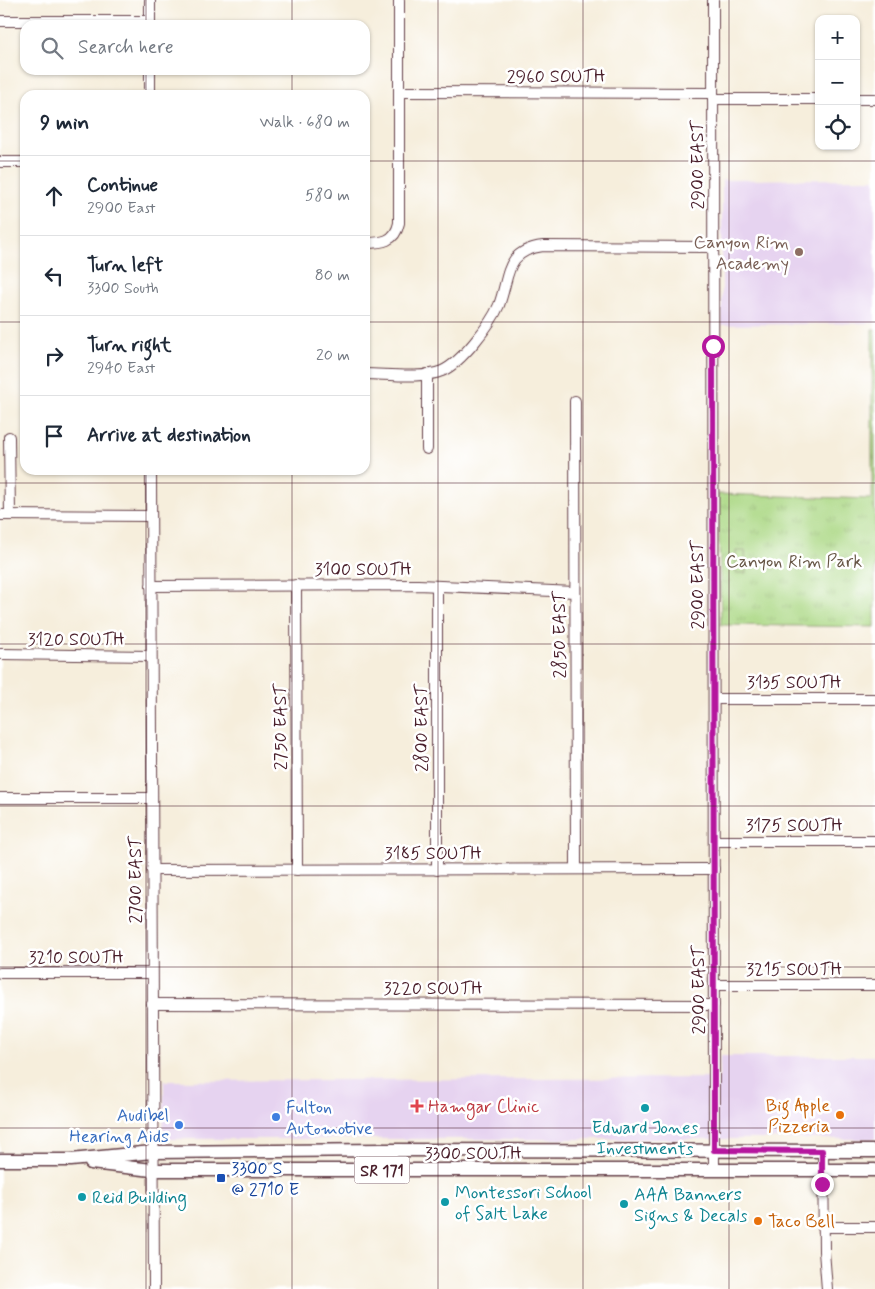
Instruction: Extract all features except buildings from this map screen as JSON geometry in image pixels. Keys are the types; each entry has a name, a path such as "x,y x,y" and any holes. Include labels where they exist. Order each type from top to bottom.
{"main road":[{"name":"3300 SOUTH","path":"0,1160 71,1160 152,1152 875,1151"},
{"name":"3300 SOUTH","path":"71,1160 152,1170 875,1170"}],"street":[{"path":"150,0 150,20"},
{"path":"370,243 386,241 394,236 398,228 399,0"},
{"name":"2900 EAST","path":"713,0 714,1170"},
{"path":"0,21 20,21"},
{"path":"150,75 150,90"},
{"name":"2960 SOUTH","path":"399,92 815,99"},
{"path":"860,99 875,99"},
{"path":"0,162 20,162"},
{"path":"370,374 427,374 448,368 467,352 496,310 509,268 517,256 529,249 543,246 713,247"},
{"path":"427,374 427,449"},
{"name":"2850 EAST","path":"575,402 576,869"},
{"path":"9,437 5,515 151,516"},
{"name":"2700 EAST","path":"151,475 152,1170 154,1289"},
{"name":"2750 EAST","path":"296,585 297,870"},
{"name":"3100 SOUTH","path":"151,586 437,586 575,592"},
{"name":"2800 EAST","path":"437,586 437,870"},
{"name":"3120 SOUTH","path":"0,654 151,656"},
{"name":"3135 SOUTH","path":"714,699 875,699"},
{"path":"0,798 152,798"},
{"name":"3175 SOUTH","path":"714,841 875,841"},
{"name":"3185 SOUTH","path":"152,870 714,869"},
{"name":"3210 SOUTH","path":"0,972 152,973"},
{"name":"3215 SOUTH","path":"714,985 875,985"},
{"name":"3220 SOUTH","path":"152,1004 714,1005"},
{"path":"822,1151 823,1227 827,1289"},
{"path":"823,1227 875,1227"}],"shaded area":[{"name":"Canyon Rim Academy","path":"875,179 875,323 722,325 722,180"},
{"path":"720,1056 875,1056 875,1139 163,1139 164,1081 719,1078"}],"green space":[{"name":"Canyon Rim Park","path":"872,329 875,329 875,627 721,625 718,494 872,499"},
{"path":"736,551 745,551 746,573 736,573"}],"place":[{"name":"Canyon Rim Academy","path":"799,252"},
{"name":"Hamgar Clinic","path":"417,1106"},
{"name":"Edward Jones Investments","path":"645,1108"},
{"name":"Big Apple Pizzeria","path":"840,1115"},
{"name":"Fulton Automotive","path":"276,1117"},
{"name":"Audibel Hearing Aids","path":"179,1125"},
{"name":"3300 S @ 2710 E","path":"221,1178"},
{"name":"Reid Building","path":"82,1197"},
{"name":"Montessori School of Salt Lake","path":"445,1202"},
{"name":"AAA Banners Signs & Decals","path":"624,1204"},
{"name":"Taco Bell","path":"758,1221"}],"route":[{"path":"713,346 714,1150 822,1151 822,1184"}]}
